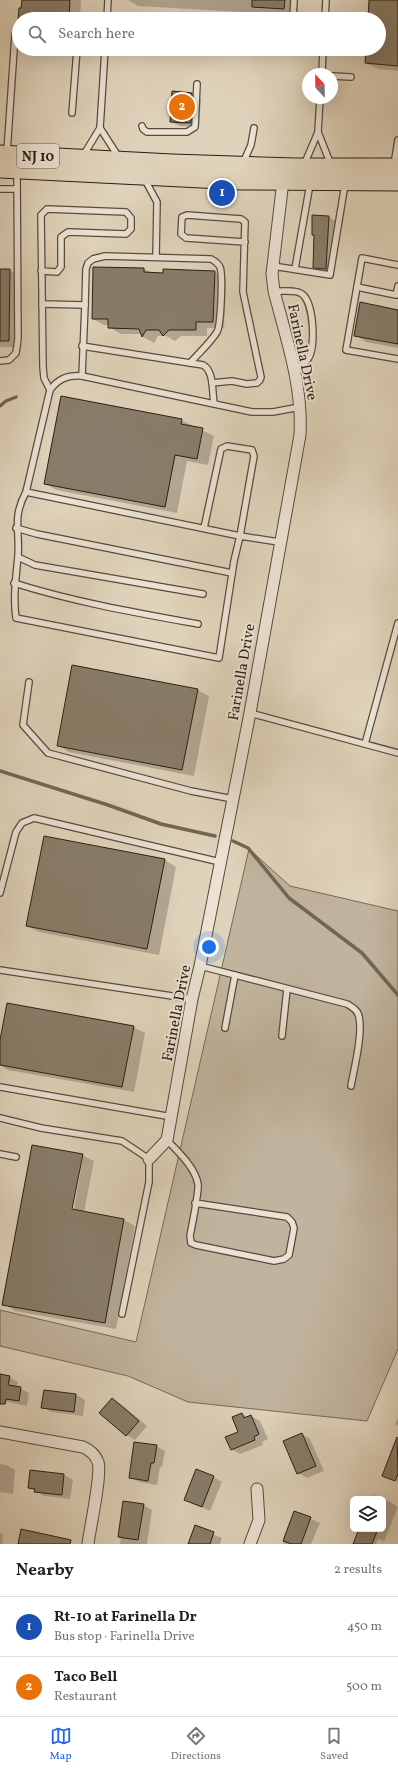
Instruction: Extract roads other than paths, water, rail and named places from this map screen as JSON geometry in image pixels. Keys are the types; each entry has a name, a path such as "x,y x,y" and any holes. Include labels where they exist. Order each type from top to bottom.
{"main road":[{"name":"NJ 10","path":"6,162 77,159 242,165 307,174 345,182 396,178"},
{"name":"NJ 10","path":"6,162 144,177 283,182 331,167 396,178"}],"street":[{"name":"Farinella Drive","path":"168,1140 192,999 200,966 250,713 279,542 300,435 301,407 274,291 273,266 283,182"},
{"path":"150,1159 168,1140"},
{"path":"0,1432 83,1447 90,1450 95,1456 100,1470 88,1544"},
{"path":"250,1544 259,1520 257,1489"}],"lane":[{"path":"107,12 108,0"},
{"path":"293,12 294,0"},
{"path":"325,12 326,0"},
{"path":"0,361 9,360 16,352 18,339 17,189 6,162 14,56"},
{"path":"72,113 76,56"},
{"path":"77,159 86,151 100,128 105,56"},
{"path":"322,68 323,56"},
{"path":"338,76 351,77"},
{"path":"142,126 146,132 191,131 195,127 197,84"},
{"path":"295,269 307,174 318,132 320,104"},
{"path":"100,128 114,152 122,161"},
{"path":"242,165 251,145 254,128"},
{"path":"318,132 331,167"},
{"path":"396,178 398,140"},
{"path":"144,177 156,202 156,257"},
{"path":"273,266 330,275 345,182"},
{"path":"0,189 17,189"},
{"path":"41,271 57,272 61,267 61,237 68,232 126,234 131,229 131,218 126,212 47,209 41,215 41,271 44,372 50,390"},
{"path":"212,383 232,381 252,384 260,380 261,377 243,292 245,242 245,222 241,219 187,215 182,217 181,234 186,238 245,242"},
{"path":"82,376 86,269 88,263 93,259 105,256 211,259 218,264 220,267 221,277 219,327 214,336 190,363"},
{"path":"398,265 362,258 346,350 398,359"},
{"path":"357,286 396,295 398,286"},
{"path":"274,291 298,292 303,295 308,302 313,325 310,357 306,362 293,369"},
{"path":"42,304 84,305"},
{"path":"82,346 190,363 206,367 210,374 212,383 214,403"},
{"path":"204,528 221,450 227,446 252,450 254,456 232,573 219,658 16,618 13,602 18,558 16,528 19,504 26,492 50,390 60,379 74,375 82,376 214,403 239,410 260,412 301,407"},
{"path":"26,492 240,536 279,542"},
{"path":"16,528 37,534 232,573"},
{"path":"18,558 35,565 203,594"},
{"path":"14,583 36,590 134,612 198,624"},
{"path":"364,744 398,623"},
{"path":"29,682 23,725 48,753 191,791 233,799"},
{"path":"250,713 398,753"},
{"path":"0,893 16,832 22,823 34,818 220,862"},
{"path":"200,966 287,990 347,1004 355,1009 359,1017 360,1033 351,1086"},
{"path":"0,970 192,999"},
{"path":"226,1028 235,975"},
{"path":"282,1036 287,990"},
{"path":"0,1087 172,1117"},
{"path":"0,1118 41,1128 122,1141 150,1159 149,1182 122,1314"},
{"path":"168,1140 195,1176 198,1184 195,1203 190,1236 191,1242 196,1245 274,1261 284,1260 289,1254 294,1228 292,1222 287,1217 195,1203"},
{"path":"0,1154 16,1157"}],"waterway":[{"path":"0,406 6,401 16,397"},
{"path":"0,771 108,805 161,824 215,836"},
{"path":"233,841 248,848 289,898 362,953 398,995"}],"place":[{"name":"Taco Bell","path":"182,107"},
{"name":"Rt-10 at Farinella Dr","path":"222,193"}]}
